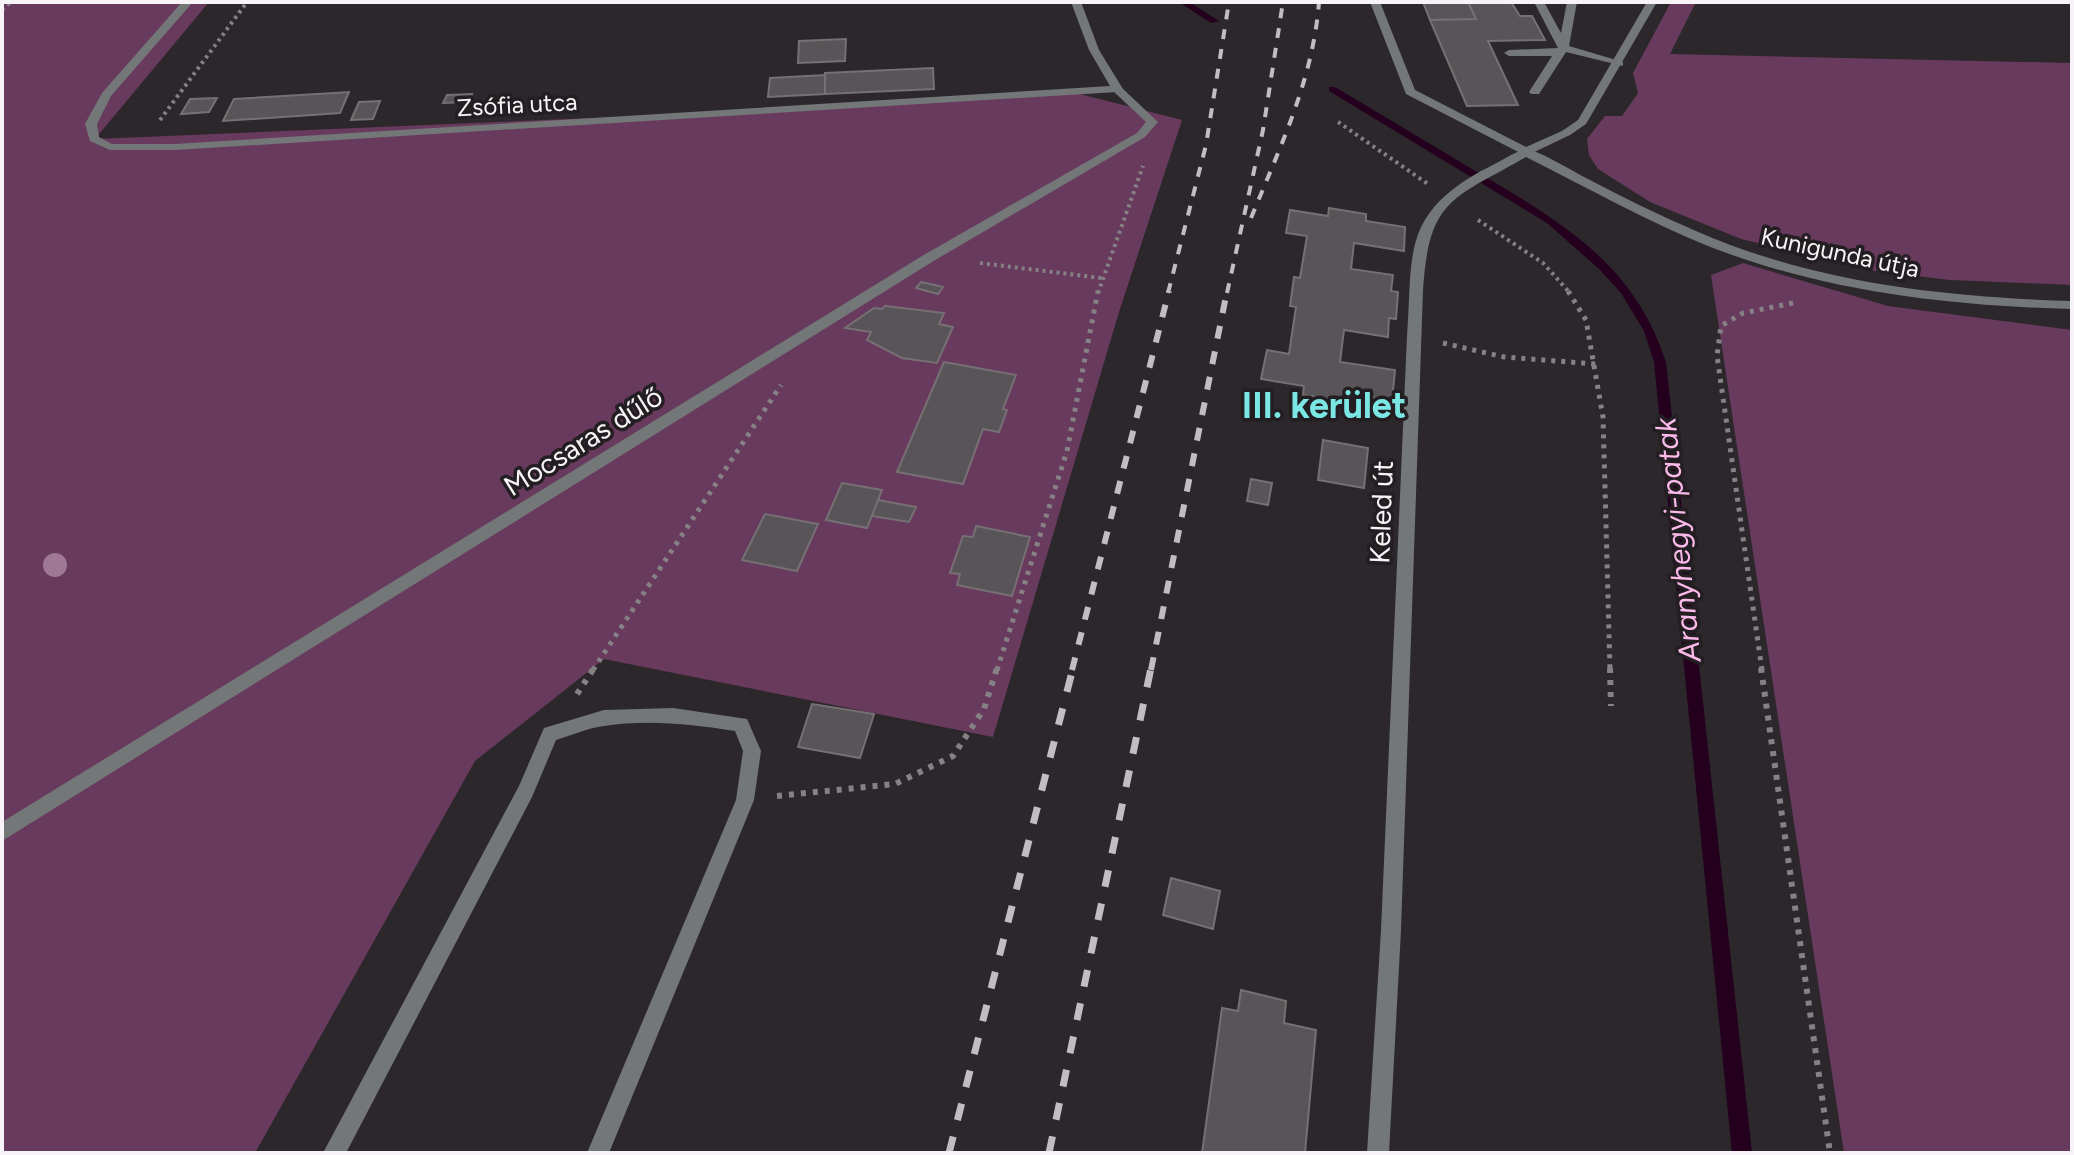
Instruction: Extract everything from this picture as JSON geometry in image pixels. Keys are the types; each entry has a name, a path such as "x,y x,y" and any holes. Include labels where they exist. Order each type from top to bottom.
{"street":[{"name":"Zsófia utca","path":"188,2 106,95 91,124 94,139 110,147 138,149 1117,89"},
{"path":"1076,2 1094,50 1117,89 1152,122"},
{"path":"1375,2 1404,82 1414,97 1526,152"},
{"path":"1539,2 1561,50"},
{"path":"1535,92 1561,50 1572,2"},
{"name":"Keled út","path":"1378,1153 1391,930 1414,336 1423,238 1433,214 1450,197 1582,122 1619,64 1652,2"},
{"path":"1509,53 1561,50 1619,64"},
{"name":"Mocsaras dűlő","path":"2,832 927,259 1141,135 1152,122"},
{"name":"Kunigunda útja","path":"1526,152 1675,227 1743,254 1801,272 1941,296 2072,305"},
{"path":"334,1153 526,791 550,734 603,719 639,716 688,716 741,724 752,751 745,800 598,1153"}],"path":[{"path":"2,10 11,2"},
{"path":"138,149 247,2"},
{"path":"745,800 895,784 953,756 984,709 1067,451 1101,278 1153,137 1152,122"},
{"path":"1338,122 1450,197"},
{"path":"1478,220 1543,263 1564,284 1586,320 1603,417 1611,706"},
{"path":"927,259 1101,278"},
{"path":"1802,301 1743,313 1721,326 1717,356 1830,1153"},
{"path":"1414,336 1504,357 1596,364"},
{"path":"550,734 786,377"}],"shaded area":[{"path":"2,2 209,2 95,139 760,111 1076,93 1182,120 1119,312 993,737 604,659 475,761 255,1153 2,1153"},
{"path":"1671,2 1696,2 1670,54 2072,63 2072,285 1950,280 1876,271 1741,239 1650,202 1598,169 1589,155 1587,139 1605,116 1622,116 1638,93 1633,73"},
{"path":"1743,263 1888,306 2072,330 2072,1153 1844,1153 1711,275"}],"building":[{"path":"1423,2 1468,2 1476,19 1430,20"},
{"path":"1468,2 1511,2 1520,16 1532,16 1545,40 1488,41 1518,105 1467,106 1430,20 1476,19"},
{"path":"846,39 845,61 798,63 799,41"},
{"path":"933,68 934,89 825,94 825,73"},
{"path":"825,75 825,94 768,97 770,78"},
{"path":"349,92 340,113 223,121 234,99"},
{"path":"472,94 469,102 443,103 447,95"},
{"path":"217,98 209,112 181,114 190,99"},
{"path":"380,101 373,119 351,120 359,102"},
{"path":"1329,208 1366,214 1366,221 1405,227 1404,251 1354,243 1351,269 1393,275 1391,291 1398,292 1396,319 1389,318 1388,337 1344,330 1340,362 1395,370 1392,401 1348,393 1347,402 1303,395 1304,386 1261,379 1267,350 1289,354 1296,307 1290,306 1294,277 1300,278 1307,236 1286,233 1290,210 1328,216"},
{"path":"921,282 943,287 938,294 916,288"},
{"path":"885,306 944,313 939,324 953,327 937,363 902,358 867,340 871,332 845,328 874,308 882,309"},
{"path":"944,362 1016,375 1003,409 1007,410 999,432 983,429 963,484 897,472"},
{"path":"1323,440 1368,448 1364,488 1318,480"},
{"path":"1251,479 1272,483 1268,505 1247,501"},
{"path":"842,483 882,490 867,528 826,520"},
{"path":"878,500 916,507 909,522 872,516"},
{"path":"765,514 818,524 797,571 742,560"},
{"path":"976,526 1030,537 1012,596 957,585 960,574 950,573 963,536 973,537"},
{"path":"812,704 874,714 860,758 798,747"},
{"path":"1171,878 1220,891 1213,929 1163,915"},
{"path":"1241,990 1286,1001 1284,1023 1316,1030 1305,1153 1202,1153 1222,1008 1238,1011"}],"waterway":[{"name":"Aranyhegyi-patak","path":"1183,2 1214,21"},
{"name":"Aranyhegyi-patak","path":"1332,89 1551,221 1603,266 1625,290 1650,331 1660,362 1742,1153"}],"railway":[{"path":"1168,293 1206,145 1229,2"},
{"path":"1227,293 1263,130 1283,2"},
{"path":"1251,218 1302,86 1316,31 1319,2"},
{"path":"1072,670 1169,291"},
{"path":"1151,670 1227,291"},
{"path":"949,1153 1073,668"},
{"path":"1049,1153 1151,668"}],"district":[{"name":"III. kerület","path":"1324,405"}]}
